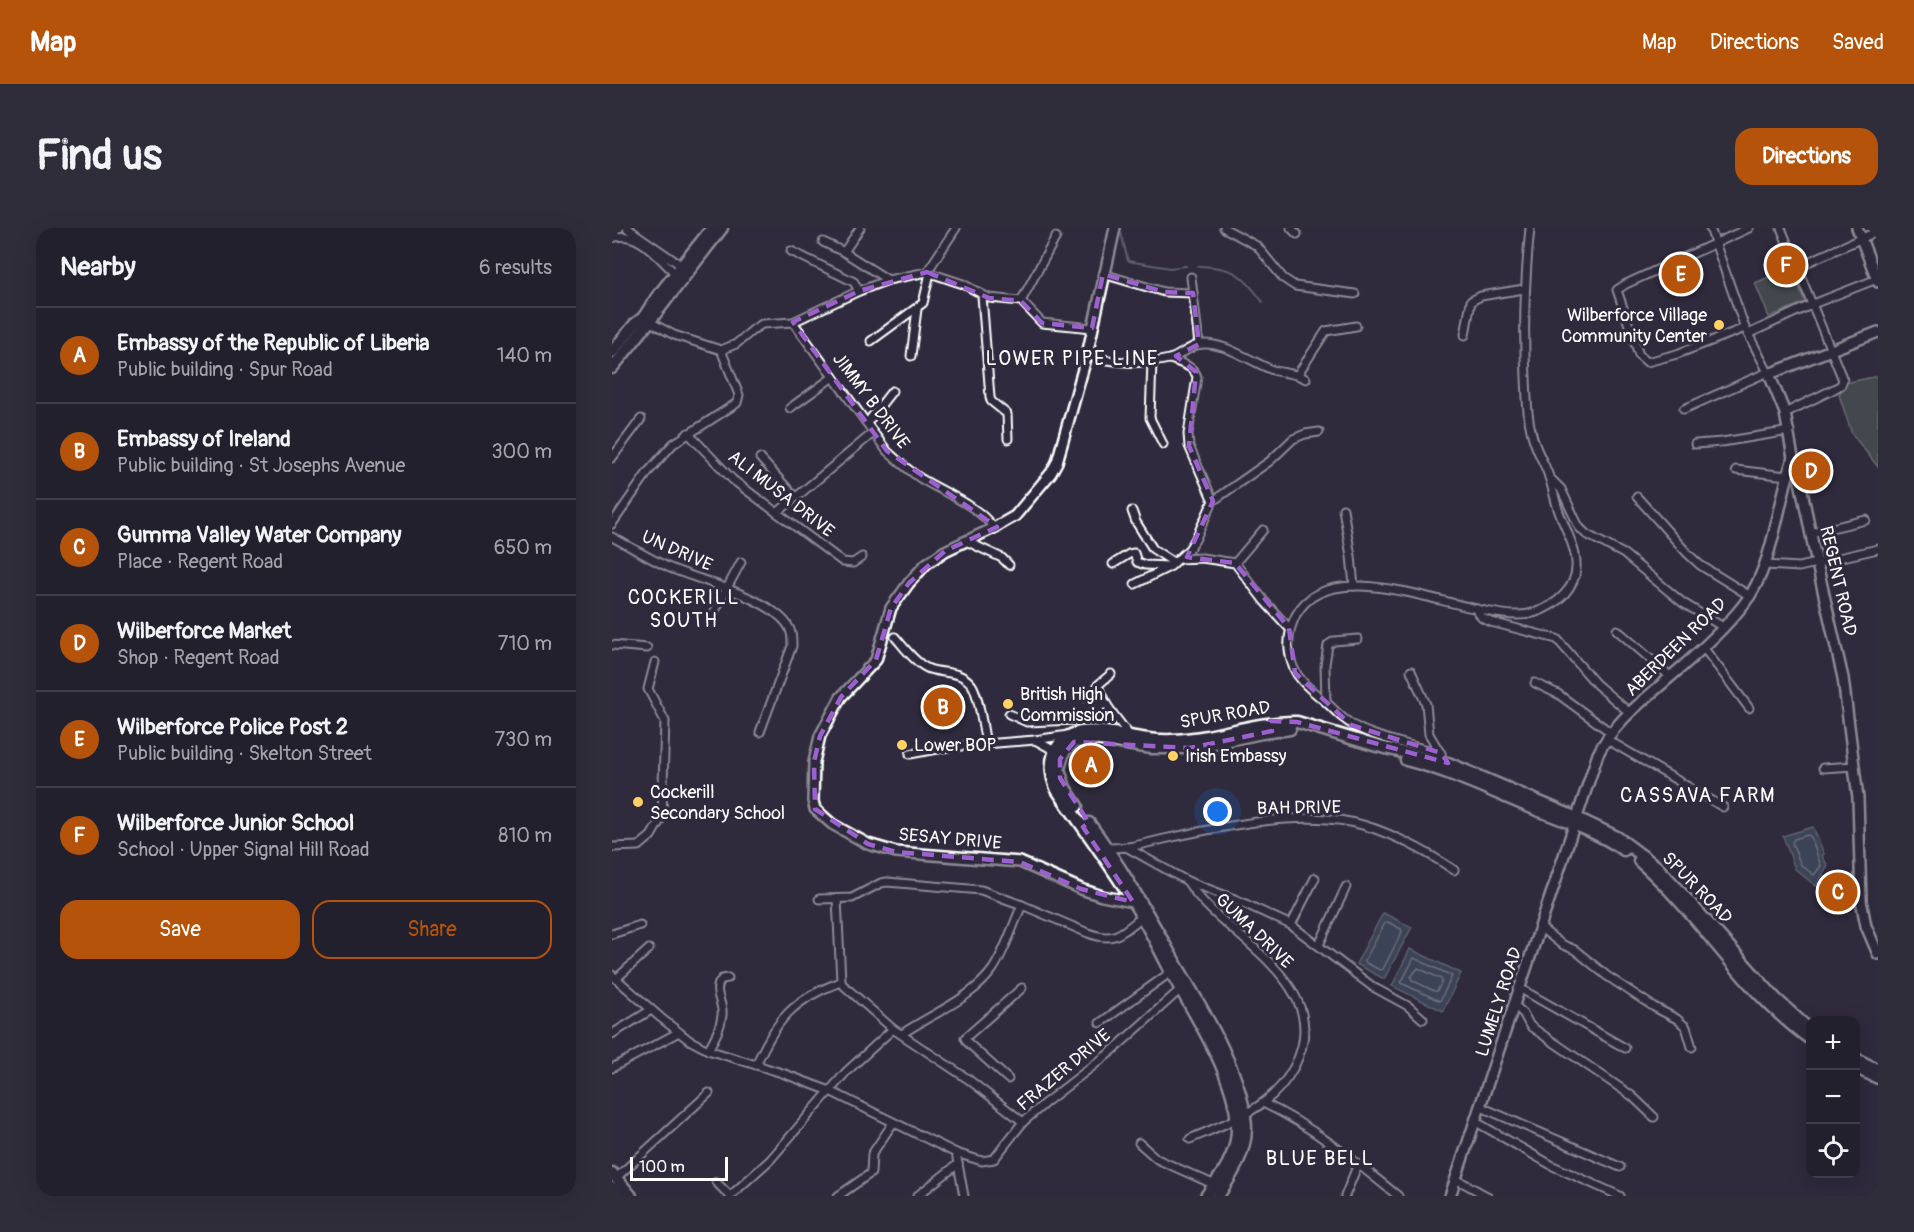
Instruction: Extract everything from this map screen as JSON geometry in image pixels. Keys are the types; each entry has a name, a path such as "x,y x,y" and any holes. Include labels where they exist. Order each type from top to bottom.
{"main road":[{"path":"612,368 647,320 679,270 712,228"},
{"path":"612,352 635,324 647,320 722,228"},
{"name":"SPUR ROAD","path":"1071,735 1088,732 1154,740 1198,739 1297,722 1448,764 1576,821 1632,855 1687,904 1776,999 1806,1026"},
{"name":"SPUR ROAD","path":"1086,825 1065,788 1059,769 1064,752 1074,742 1093,739 1152,748 1190,748 1271,727 1304,730 1443,770 1576,821"},
{"path":"1055,751 1071,735"},
{"name":"SPUR ROAD","path":"1055,751 1052,762 1053,782 1057,790 1086,825 1137,901 1233,1074 1246,1131 1243,1150 1237,1164 1216,1190 1206,1196"},
{"name":"SPUR ROAD","path":"1687,904 1770,1006 1806,1037"},
{"name":"SPUR ROAD","path":"1169,958 1171,972 1184,986"},
{"path":"1860,1062 1877,1074"},
{"path":"1860,1069 1877,1074"},
{"path":"613,1180 619,1196"},
{"path":"613,1180 631,1196"}],"street":[{"path":"627,228 679,270"},
{"path":"844,252 860,228"},
{"path":"871,341 917,309 925,298 928,272 956,228"},
{"name":"SESAY DRIVE","path":"1114,228 1087,355 1057,462 1051,473 1015,516 945,551 926,564 898,596 891,608 876,660 841,697 819,736 814,762 813,801 815,808 832,824 882,849 1020,862 1081,889 1102,896 1137,901"},
{"path":"1224,228 1257,246 1283,278 1295,286 1355,294"},
{"path":"1291,228 1297,234"},
{"path":"1440,753 1365,732 1351,725 1295,673 1290,658 1289,628 1298,612 1317,593 1329,589 1354,586 1406,592 1476,609 1518,615 1532,613 1560,599 1567,592 1576,572 1573,546 1553,496 1549,477 1528,420 1523,329 1530,228"},
{"name":"REGENT ROAD","path":"1710,228 1747,331 1768,373 1790,431 1793,458 1843,678 1855,766 1861,900 1866,926 1878,954"},
{"path":"1749,228 1617,290 1639,355 1643,359 1653,361 1747,331 1812,304 1877,281 1857,228"},
{"path":"1781,228 1843,380 1841,385 1834,389 1785,413"},
{"path":"1797,267 1878,231"},
{"path":"612,238 621,235 631,236 679,270"},
{"path":"1020,301 1056,237"},
{"path":"822,242 844,252 888,280"},
{"path":"791,251 854,282 859,291"},
{"path":"647,320 674,335 720,350 736,344 762,324 793,322 888,280 928,272 963,284 982,296 996,300 1020,301 1042,323 1092,328"},
{"path":"1103,274 1155,291 1193,293"},
{"path":"1191,277 1199,344"},
{"path":"1465,336 1472,301 1481,296 1524,289"},
{"path":"982,296 990,397 991,401 1007,414 1008,439"},
{"path":"911,356 917,309"},
{"name":"JIMMY B DRIVE","path":"793,322 873,433 901,464 979,511 994,528"},
{"path":"1298,375 1326,331 1356,326"},
{"path":"1684,409 1768,373 1878,332"},
{"path":"1087,355 1113,362 1152,361 1170,359 1199,344 1230,349 1272,370 1298,375 1306,379"},
{"path":"612,524 660,457 673,444 739,400 720,350"},
{"path":"1170,359 1196,372 1189,446 1213,501"},
{"path":"1152,361 1150,418 1163,444"},
{"path":"790,408 833,377"},
{"path":"867,423 892,391"},
{"path":"612,458 641,419"},
{"path":"1695,444 1790,431"},
{"path":"1135,584 1174,562 1195,540 1213,501 1270,461 1293,439 1319,432"},
{"name":"ALI MUSA DRIVE","path":"688,433 733,480 843,562 853,564 862,557"},
{"path":"777,513 873,433"},
{"path":"760,458 795,497"},
{"name":"ABERDEEN ROAD","path":"1576,821 1591,773 1608,736 1703,647 1750,596 1764,565 1793,458"},
{"path":"1736,470 1787,476"},
{"path":"1549,477 1561,489 1579,527 1586,534 1624,555 1683,603 1723,627"},
{"path":"1637,496 1700,565 1750,596"},
{"path":"1343,509 1354,586"},
{"path":"1132,511 1136,522 1153,549 1174,562"},
{"path":"1810,533 1866,520"},
{"path":"1235,563 1263,530"},
{"name":"UN DRIVE","path":"612,537 669,567 727,589 777,614 788,624 792,634 788,660 760,732"},
{"path":"966,541 1002,558 1009,565"},
{"path":"1764,565 1799,567 1878,549"},
{"path":"1113,564 1134,553 1137,562 1145,565 1209,558 1235,563 1265,602 1289,628"},
{"path":"710,620 741,562"},
{"path":"1476,609 1482,618 1491,622 1557,639 1596,684 1630,713"},
{"path":"1617,630 1671,677"},
{"path":"895,637 928,668 952,672 962,676 971,684 976,694 986,744"},
{"path":"1326,702 1325,665 1328,645 1334,641 1358,639"},
{"path":"612,645 647,648"},
{"path":"1703,647 1749,708"},
{"path":"612,847 639,846 651,836 662,817 664,721 648,689 655,662"},
{"path":"1411,671 1426,704 1429,734 1448,764"},
{"path":"1111,674 1098,685 1104,704 1131,737"},
{"path":"1535,683 1558,694 1608,736 1723,807"},
{"path":"1078,694 1104,704"},
{"path":"1009,714 1027,722 1076,720 1090,715 1104,704"},
{"path":"910,754 943,747 1071,735"},
{"path":"1035,740 1055,751"},
{"path":"1823,768 1855,766"},
{"name":"BAH DRIVE","path":"1104,850 1235,825 1336,819 1364,825 1424,851 1454,870"},
{"name":"LUMELY ROAD","path":"1450,1196 1576,821"},
{"path":"1126,847 1187,880 1292,925 1373,987 1408,1006 1423,1019"},
{"path":"1292,925 1315,878"},
{"name":"GUMA DRIVE","path":"1187,880 1211,912 1246,939 1273,965 1292,990 1303,1014 1305,1032 1301,1054 1289,1075 1263,1103 1190,1139"},
{"path":"819,899 860,896 876,885 887,882 968,888 994,894 1099,937 1111,938 1120,935 1145,915"},
{"path":"1319,945 1346,887"},
{"path":"837,899 841,982 893,1029 968,1079 1023,1122"},
{"path":"902,1034 950,1005 982,981 993,969 1022,905"},
{"path":"612,934 640,926"},
{"path":"1541,928 1561,944 1575,950 1607,976 1686,1026 1692,1047"},
{"path":"649,949 615,976 661,1018 708,1050 830,1091 956,1153 964,1196"},
{"path":"1100,1023 1171,972"},
{"path":"708,1050 717,1033 722,1016 722,1006 717,992 719,982 728,978"},
{"path":"756,1065 766,1043 782,1018 810,997 841,982"},
{"name":"FRAZER DRIVE","path":"956,1153 982,1161 994,1159 1023,1122 1111,1052 1184,986"},
{"path":"1008,1079 965,1038 1022,988"},
{"path":"1521,989 1626,1048"},
{"path":"1515,1006 1523,1012 1530,1026 1632,1096 1654,1117"},
{"path":"612,1034 651,1010"},
{"path":"716,1182 730,1196 770,1160 846,1072 893,1029"},
{"path":"612,1068 679,1032"},
{"path":"613,1180 709,1093"},
{"path":"1263,1103 1287,1115 1358,1164 1398,1196"},
{"path":"1481,1107 1620,1167"},
{"path":"1476,1122 1553,1166 1620,1196"},
{"path":"838,1196 871,1173 872,1154 893,1123"},
{"path":"1139,1143 1157,1159 1216,1190"},
{"path":"917,1196 958,1164"},
{"path":"1345,1196 1358,1164"},
{"path":"1456,1179 1487,1196"}],"highlighted area":[{"path":"927,272 989,298 1021,301 1042,323 1092,328 1103,274 1164,292 1193,293 1199,344 1176,356 1196,372 1189,446 1213,501 1187,557 1235,563 1289,628 1295,673 1351,725 1441,753 1448,763 1297,722 1270,721 1272,731 1190,748 1074,742 1060,759 1060,778 1089,823 1083,827 1133,902 1081,889 1020,862 896,852 868,844 815,809 814,762 820,736 841,697 876,660 891,608 909,583 945,551 997,527 887,451 793,322 859,291"}],"green space":[{"path":"1791,268 1805,302 1769,317 1755,283"},
{"path":"1878,376 1878,467 1852,434 1839,395 1845,383"}],"water":[{"path":"1813,827 1824,854 1822,856 1828,866 1816,886 1795,869 1783,836"},
{"path":"1383,913 1412,927 1384,979 1356,964"},
{"path":"1410,949 1461,973 1443,1011 1392,986"}],"waterway":[{"path":"1121,233 1128,261 1170,268 1186,266"},
{"path":"1198,266 1229,270 1243,279 1263,302"}],"place":[{"name":"Wilberforce Junior School","path":"1786,265"},
{"name":"Wilberforce Police Post 2","path":"1681,274"},
{"name":"Wilberforce Village Community Center","path":"1719,325"},
{"name":"Wilberforce Market","path":"1811,471"},
{"name":"British High Commission","path":"1008,704"},
{"name":"Embassy of Ireland","path":"943,707"},
{"name":"Lower BOP","path":"902,745"},
{"name":"Irish Embassy","path":"1173,756"},
{"name":"Embassy of the Republic of Liberia","path":"1091,765"},
{"name":"Cockerill Secondary School","path":"638,802"},
{"name":"Gumma Valley Water Company","path":"1838,892"}],"district":[{"name":"LOWER PIPE LINE","path":"1072,358"},
{"name":"COCKERILL SOUTH","path":"684,608"},
{"name":"CASSAVA FARM","path":"1698,795"},
{"name":"BLUE BELL","path":"1320,1158"}]}
